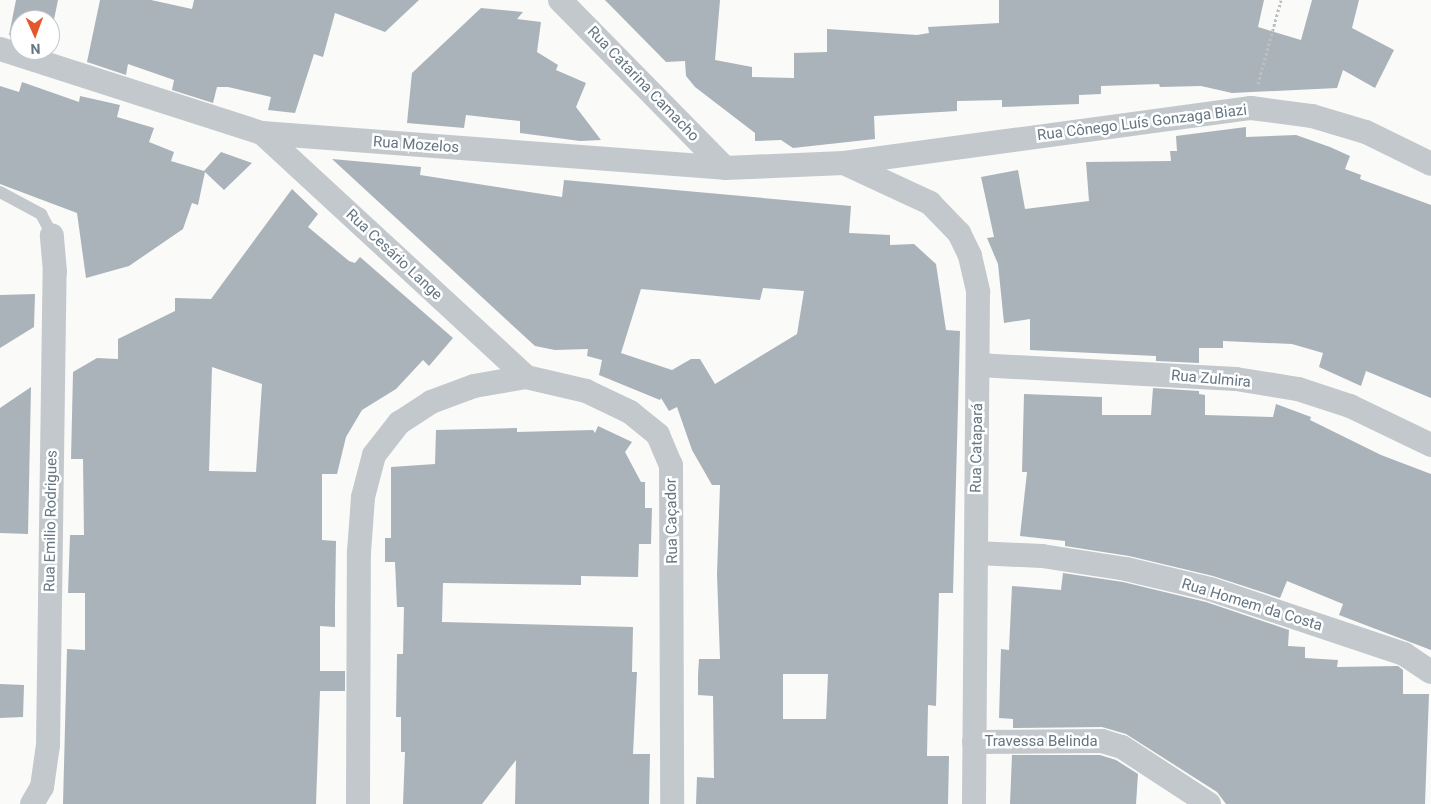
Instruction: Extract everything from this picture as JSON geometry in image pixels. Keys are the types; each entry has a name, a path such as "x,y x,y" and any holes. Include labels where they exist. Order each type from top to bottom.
{"street":[{"name":"Rua Catarina Camacho","path":"560,0 725,168"},
{"name":"Rua Mozelos","path":"0,49 262,133 725,168 844,163"},
{"name":"Rua Cônego Luís Gonzaga Biazi","path":"844,163 1251,108 1312,116 1366,132 1431,164"},
{"name":"Rua Cesário Lange","path":"262,133 526,377"},
{"name":"Rua Catapará","path":"844,163 930,203 959,234 970,256 978,292 974,804"},
{"name":"Rua Emilio Rodrigues","path":"32,804 42,787 48,745 52,235"},
{"name":"Rua Zulmira","path":"978,365 1236,379 1298,389 1350,406 1431,445"},
{"name":"Rua Caçador","path":"358,804 359,552 363,497 374,455 398,423 431,402 474,386 526,377 586,391 630,412 658,435 671,465 672,804"},
{"name":"Rua Homem da Costa","path":"976,553 1051,558 1126,569 1210,589 1404,654 1431,672"},
{"name":"Travessa Belinda","path":"974,742 1102,741 1122,747 1209,804"}],"lane":[{"path":"0,192 41,214 52,235"}],"path":[{"path":"1251,108 1281,0"}],"building":[{"path":"16,0 58,0 56,10 14,10"},
{"path":"100,0 151,0 192,9 194,0 419,0 385,32 335,13 323,57 314,54 295,113 268,110 271,97 228,87 217,87 213,103 172,90 174,80 128,64 126,75 87,62"},
{"path":"605,0 720,0 715,60 752,67 752,77 794,78 794,53 827,52 827,29 917,35 929,33 928,27 999,23 999,0 1264,0 1258,27 1301,40 1312,0 1359,0 1352,28 1394,50 1375,88 1343,70 1337,88 1232,93 1201,86 1160,87 1159,84 1101,86 1101,94 1079,95 1079,104 1002,107 1002,100 957,101 957,111 874,116 875,139 793,148 781,140 755,141 755,133 695,87 686,76 685,61 666,62"},
{"path":"481,8 523,12 517,19 541,22 537,52 558,65 556,70 586,83 576,107 601,140 580,141 520,133 520,121 466,115 464,128 407,123 412,73"},
{"path":"22,82 79,102 80,96 120,105 117,117 154,128 149,142 174,152 171,161 204,171 221,152 252,163 224,190 205,172 198,205 192,203 183,229 129,266 86,278 77,213 0,184 0,86 19,92"},
{"path":"1246,127 1246,137 1296,135 1330,147 1350,156 1345,169 1361,175 1360,179 1431,205 1431,398 1366,371 1361,386 1319,367 1323,353 1292,344 1223,341 1223,348 1199,348 1199,363 1156,361 1156,356 1030,350 1030,319 1004,323 998,264 987,238 994,237 981,177 1018,170 1025,209 1089,201 1086,162 1171,161 1170,151 1177,151 1176,136"},
{"path":"332,159 421,167 420,175 562,197 564,180 851,206 849,233 890,235 890,245 914,244 936,264 946,330 960,331 953,593 939,593 936,706 928,705 927,756 949,756 948,804 696,804 697,777 714,778 713,696 698,695 698,675 699,659 720,659 717,574 720,485 712,485 692,450 677,407 669,411 661,398 660,400 599,375 602,360 587,356 588,349 555,350 535,346","holes":["763,288 804,291 797,334 715,384 700,359 691,359 672,370 621,353 641,289 760,300","783,674 828,674 826,719 783,719"]},
{"path":"292,189 318,214 308,227 349,261 355,263 360,257 453,338 429,366 423,360 396,389 362,410 346,437 337,474 322,474 322,540 336,541 335,627 320,626 320,671 345,671 345,691 320,691 316,804 63,804 67,649 85,650 85,593 68,593 70,535 84,535 83,459 71,459 73,372 97,358 118,359 118,339 175,311 175,298 211,299","holes":["212,367 262,384 256,472 209,471"]},
{"path":"35,294 34,327 0,348 0,295"},
{"path":"31,387 28,534 0,533 0,408"},
{"path":"1153,388 1199,391 1199,394 1205,395 1205,415 1273,417 1276,404 1311,417 1310,420 1381,455 1431,474 1431,650 1339,615 1343,604 1287,581 1280,598 1213,576 1129,556 1065,546 1065,541 1020,536 1027,472 1022,472 1024,394 1102,397 1102,415 1151,415"},
{"path":"598,426 632,442 625,452 641,482 645,482 645,508 652,508 651,544 639,544 638,577 581,576 581,585 443,583 442,622 633,627 632,672 637,672 633,754 650,754 649,804 515,804 516,760 482,804 403,804 405,752 401,752 401,717 396,717 397,654 403,654 404,607 397,607 395,562 385,562 385,538 391,538 391,467 435,464 436,430 517,428 517,432 593,430 595,433"},
{"path":"1063,573 1123,582 1206,602 1289,630 1288,646 1305,647 1305,658 1338,660 1337,667 1398,666 1403,670 1403,694 1429,694 1425,804 1226,804 1217,792 1126,734 1102,727 1013,728 1013,719 999,718 1001,649 1009,650 1012,586 1061,590"},
{"path":"0,684 24,685 23,717 0,718"},
{"path":"1012,755 1100,755 1116,760 1138,774 1136,804 1010,804"}]}
